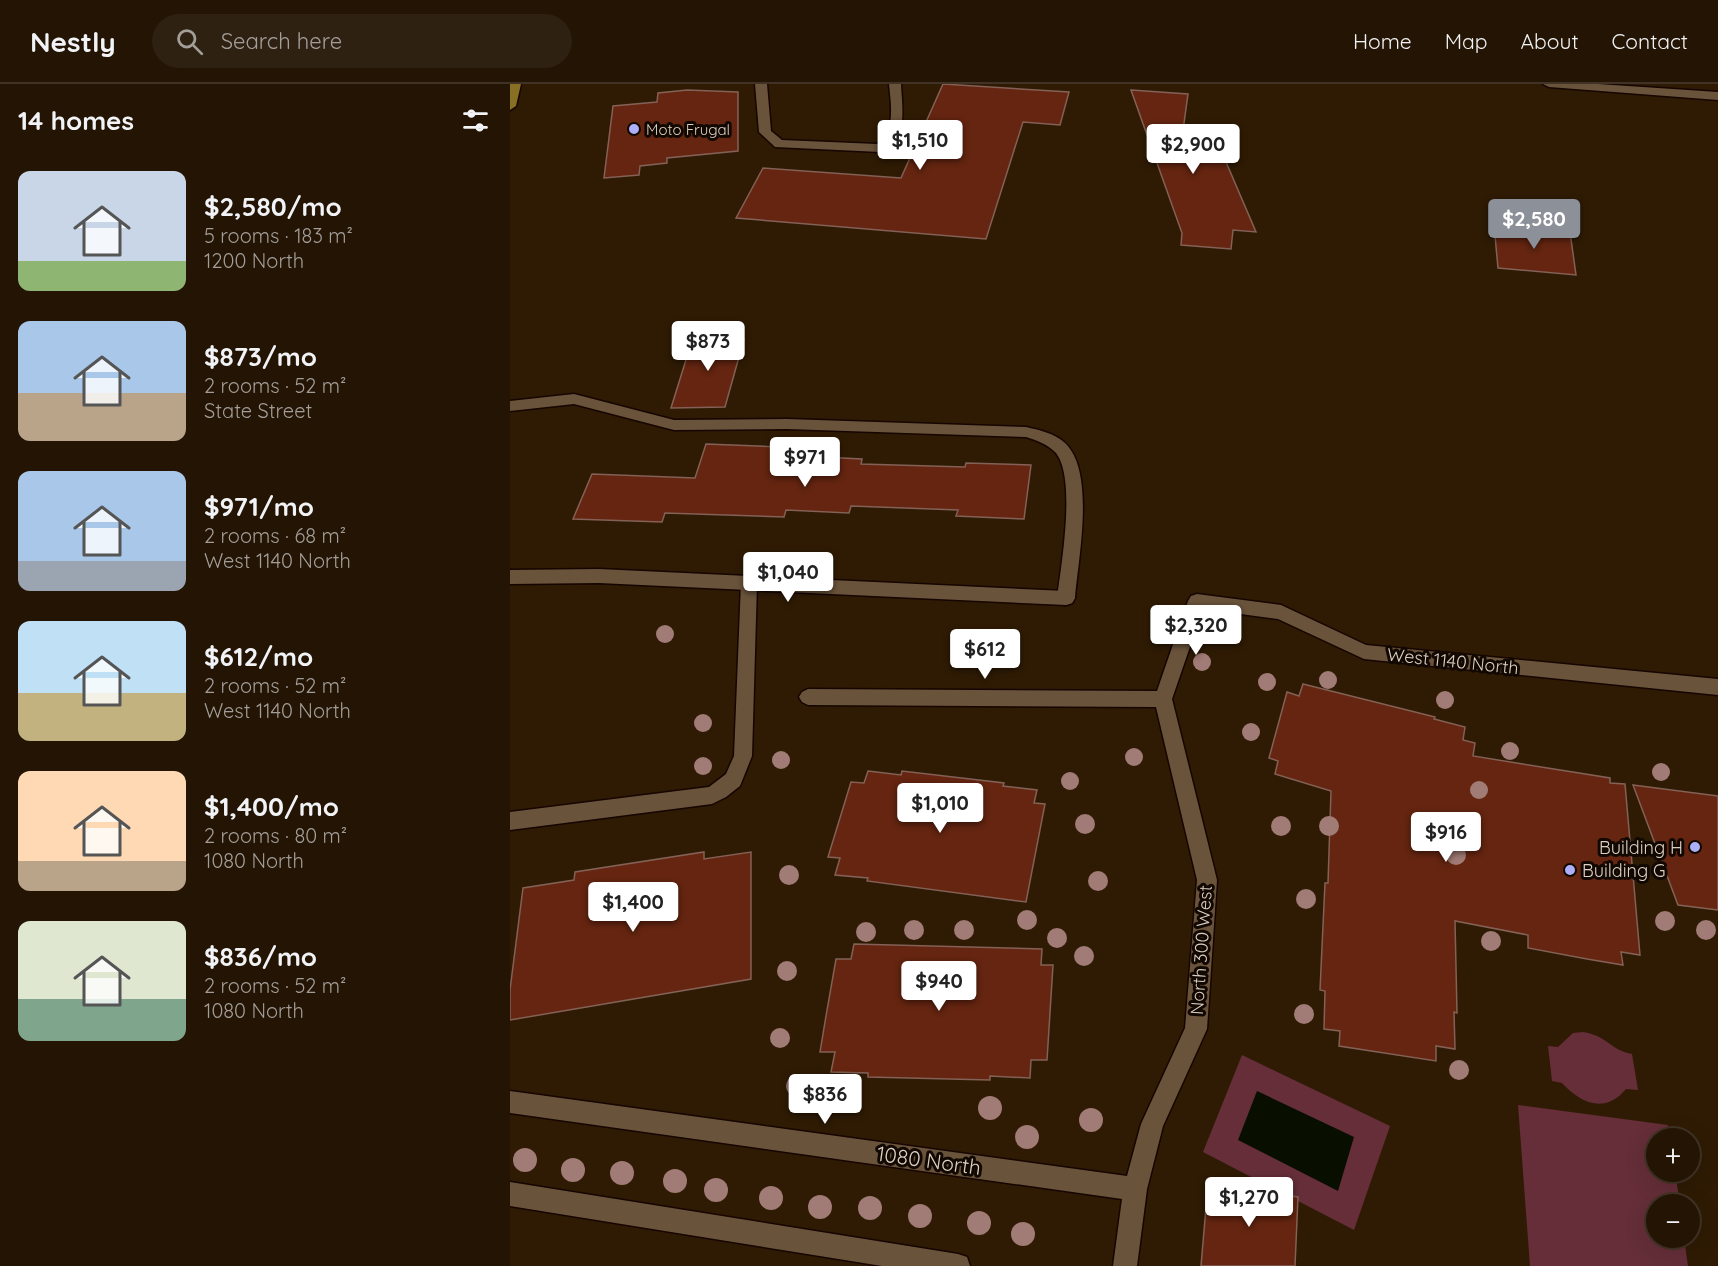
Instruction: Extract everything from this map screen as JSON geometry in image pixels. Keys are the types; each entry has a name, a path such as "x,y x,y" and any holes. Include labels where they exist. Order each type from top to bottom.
{"main road":[{"path":"510,106 515,84"}],"street":[{"path":"760,84 765,132 779,144 880,148 890,142 897,129 895,84"},
{"path":"1549,84 1718,96"},
{"path":"510,406 574,399 674,425 788,424 1026,432 1046,438 1062,450 1072,469 1074,508 1066,598 599,576 510,577"},
{"path":"510,821 711,795 728,785 738,775 743,756 749,583"},
{"name":"West 1140 North","path":"1163,699 1197,601 1281,612 1364,652 1718,687"},
{"path":"808,697 1163,699"},
{"name":"North 300 West","path":"1125,1266 1135,1189 1152,1124 1196,1029 1207,880 1163,699"},
{"name":"1080 North","path":"510,1102 1135,1189"},
{"path":"510,1194 958,1266"}],"shaded area":[{"path":"1583,1032 1598,1036 1619,1050 1632,1054 1638,1090 1626,1089 1610,1102 1602,1104 1586,1101 1562,1083 1552,1081 1548,1046 1558,1047 1573,1033"},
{"path":"1242,1055 1390,1126 1354,1230 1203,1152"},
{"path":"1257,1091 1354,1137 1338,1191 1238,1140"},
{"path":"1518,1105 1668,1125 1668,1128 1646,1128 1646,1182 1677,1182 1678,1194 1646,1194 1646,1248 1685,1248 1688,1266 1530,1266"}],"building":[{"path":"943,84 1069,92 1060,125 1023,122 986,239 736,218 763,168 901,178"},
{"name":"Moto Frugal","path":"687,90 738,92 738,151 667,158 667,163 640,166 639,175 604,178 613,106 657,102 658,93"},
{"path":"1131,90 1188,94 1181,145 1217,141 1256,232 1233,230 1231,249 1181,245 1182,233"},
{"path":"1494,225 1570,232 1576,275 1498,268"},
{"path":"694,334 732,334 730,339 744,339 725,407 671,408"},
{"path":"706,444 804,448 802,456 862,459 861,464 965,467 966,463 1031,465 1024,519 956,516 958,510 851,506 849,513 786,510 784,517 665,513 662,522 573,519 592,474 695,478"},
{"path":"1303,684 1435,717 1434,719 1465,727 1463,740 1475,743 1473,756 1610,778 1610,783 1625,784 1640,955 1621,952 1623,965 1587,959 1528,948 1528,935 1455,921 1457,1013 1454,1012 1455,1049 1436,1046 1436,1061 1339,1046 1340,1031 1324,1029 1325,991 1320,990 1325,883 1328,883 1331,791 1275,774 1278,761 1269,758 1287,692 1299,696"},
{"path":"868,771 901,775 902,771 1004,783 1003,786 1037,790 1034,803 1045,804 1026,902 835,875 840,858 828,857 851,782 864,783"},
{"name":"Building H","path":"1633,785 1718,796 1718,910 1678,905"},
{"path":"704,852 704,859 751,852 751,979 510,1020 510,990 523,888 574,880 575,872"},
{"path":"854,944 1042,949 1041,965 1053,965 1047,1060 1031,1060 1030,1078 990,1076 990,1080 868,1077 868,1073 831,1072 835,1052 820,1052 836,959 851,959"},
{"path":"1208,1184 1298,1197 1295,1266 1201,1266"}],"place":[{"name":"Moto Frugal","path":"634,129"},
{"name":"Building H","path":"1695,847"},
{"name":"Building G","path":"1570,870"}]}
